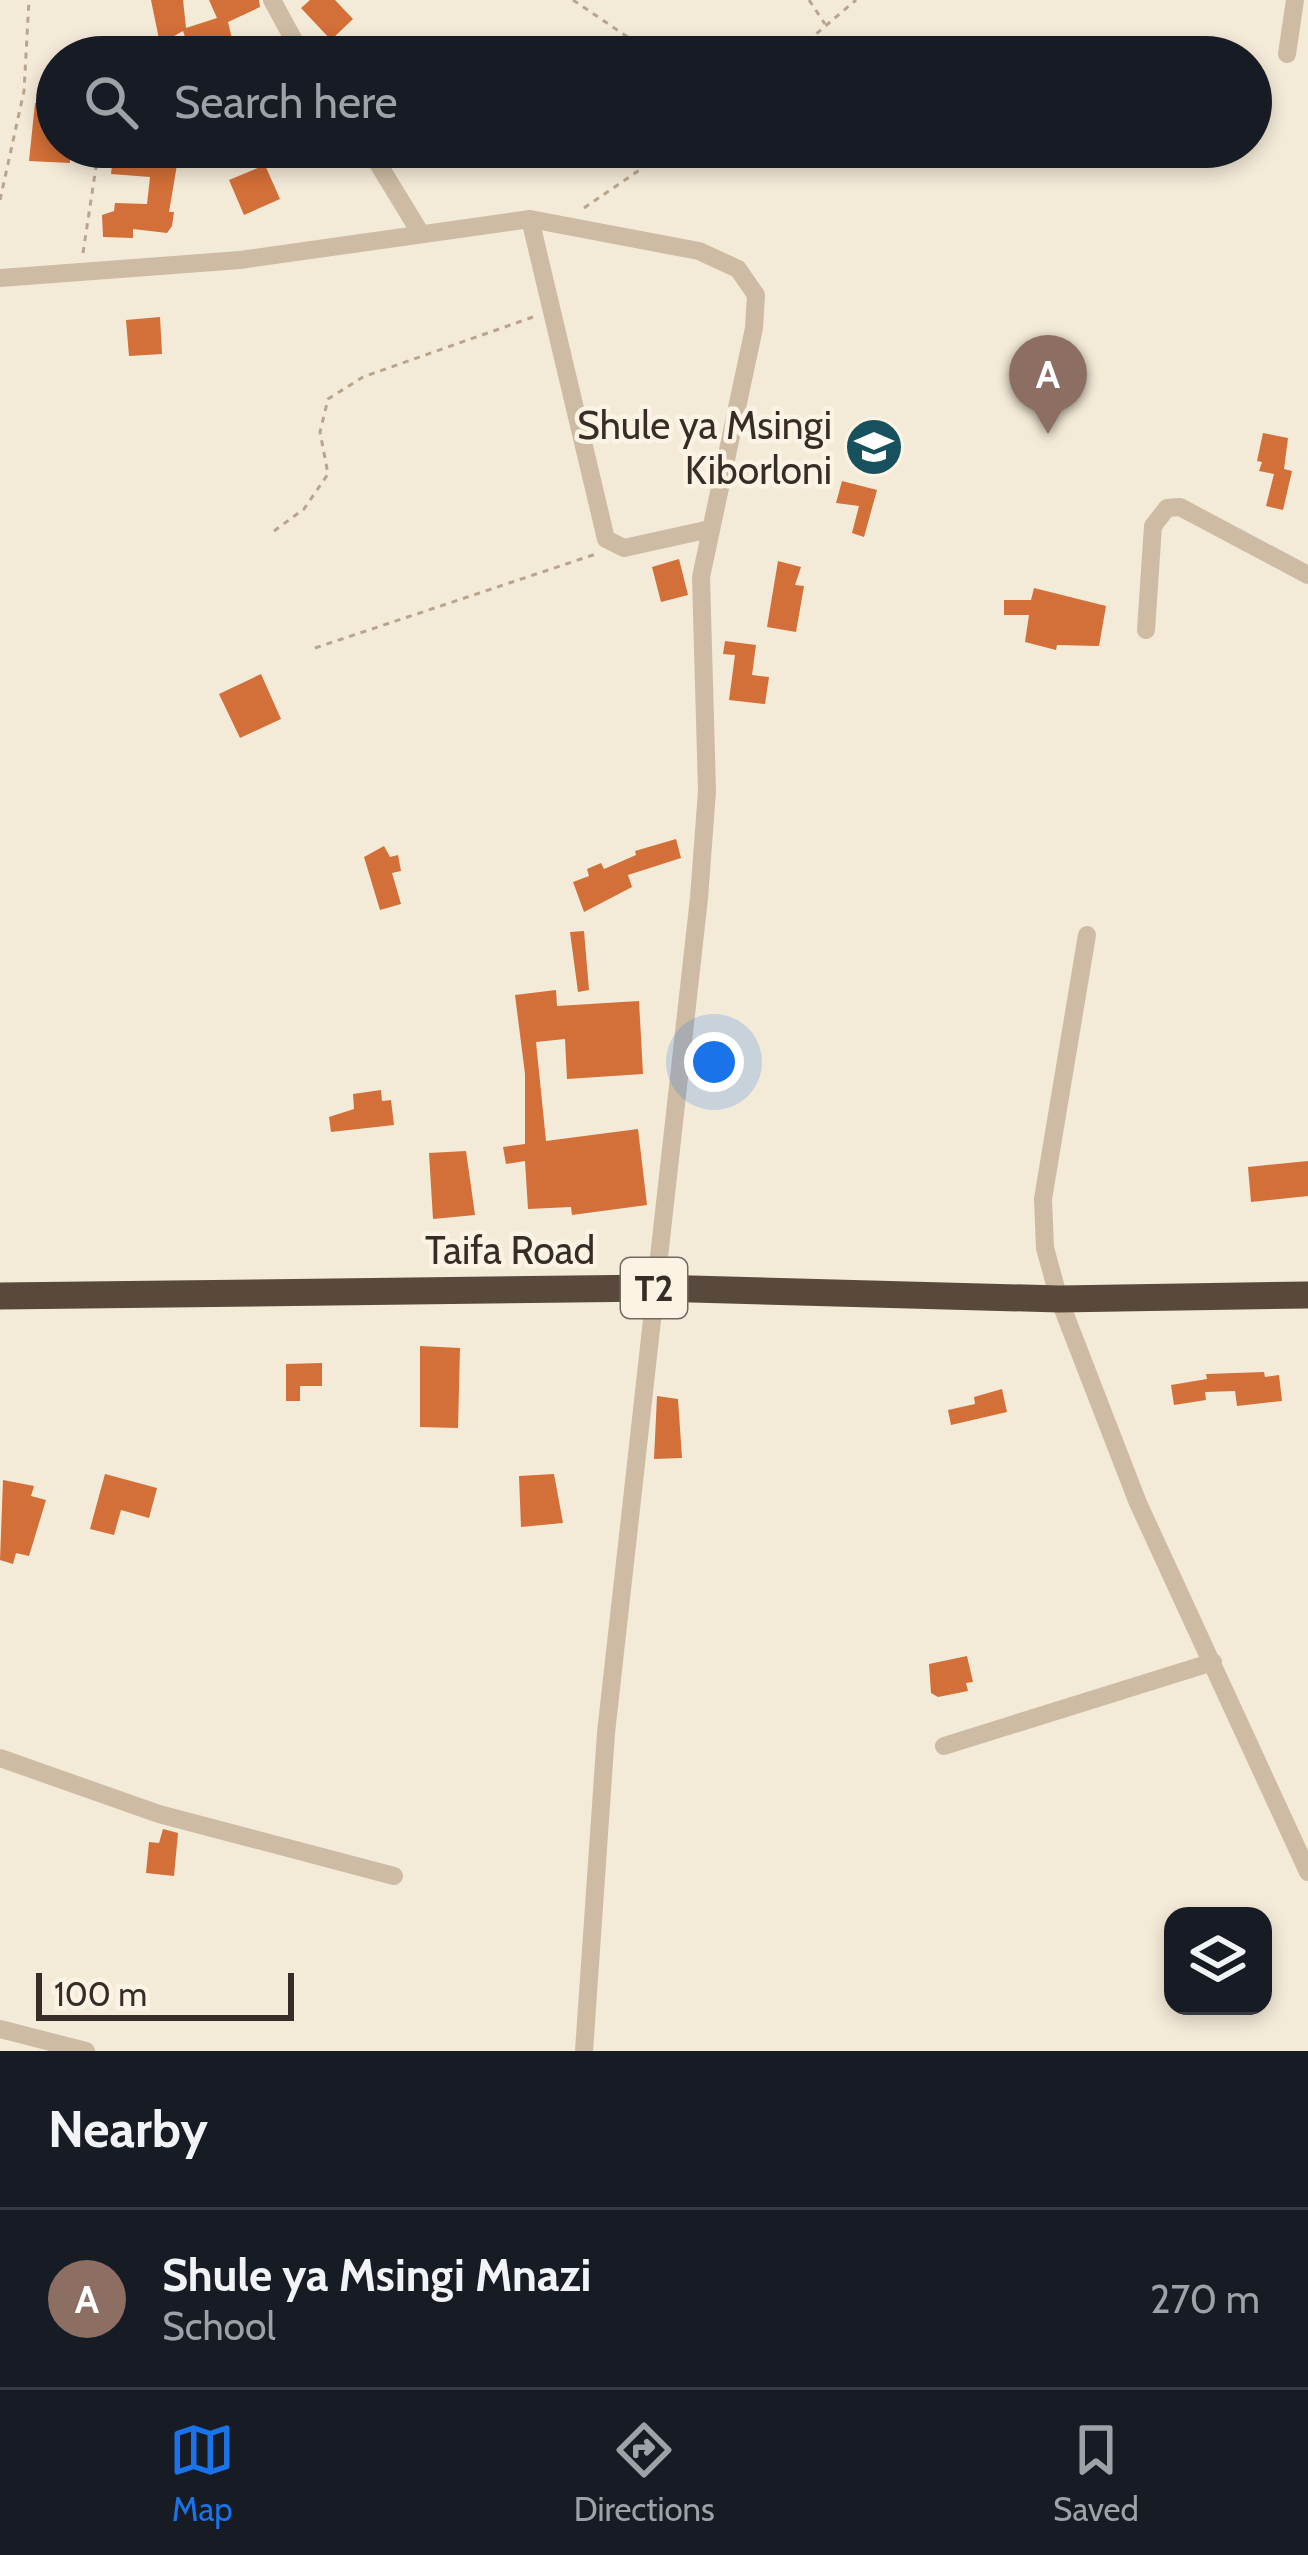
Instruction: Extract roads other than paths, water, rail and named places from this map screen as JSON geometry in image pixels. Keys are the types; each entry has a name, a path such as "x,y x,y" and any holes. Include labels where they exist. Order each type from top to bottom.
{"highway":[{"name":"Taifa Road","path":"0,1296 656,1288 1059,1298 1308,1295"}],"street":[{"path":"272,0 292,36"},
{"path":"1287,54 1295,0"},
{"path":"381,168 421,234"},
{"path":"530,219 606,538 614,546 710,529"},
{"path":"0,278 240,260 530,219 699,251 750,280 756,295 754,328 701,577 707,791 606,1732 584,2051"},
{"path":"1146,630 1153,526 1167,508 1180,507 1308,575"},
{"path":"1087,935 1043,1199 1046,1248 1059,1298 1138,1503 1308,1873"},
{"path":"944,1746 1213,1663"},
{"path":"0,1758 159,1814 394,1876"},
{"path":"0,2030 86,2051"}],"place":[{"name":"Shule ya Msingi Mnazi","path":"1048,434"},
{"name":"Shule ya Msingi Kiborloni","path":"874,447"}]}
